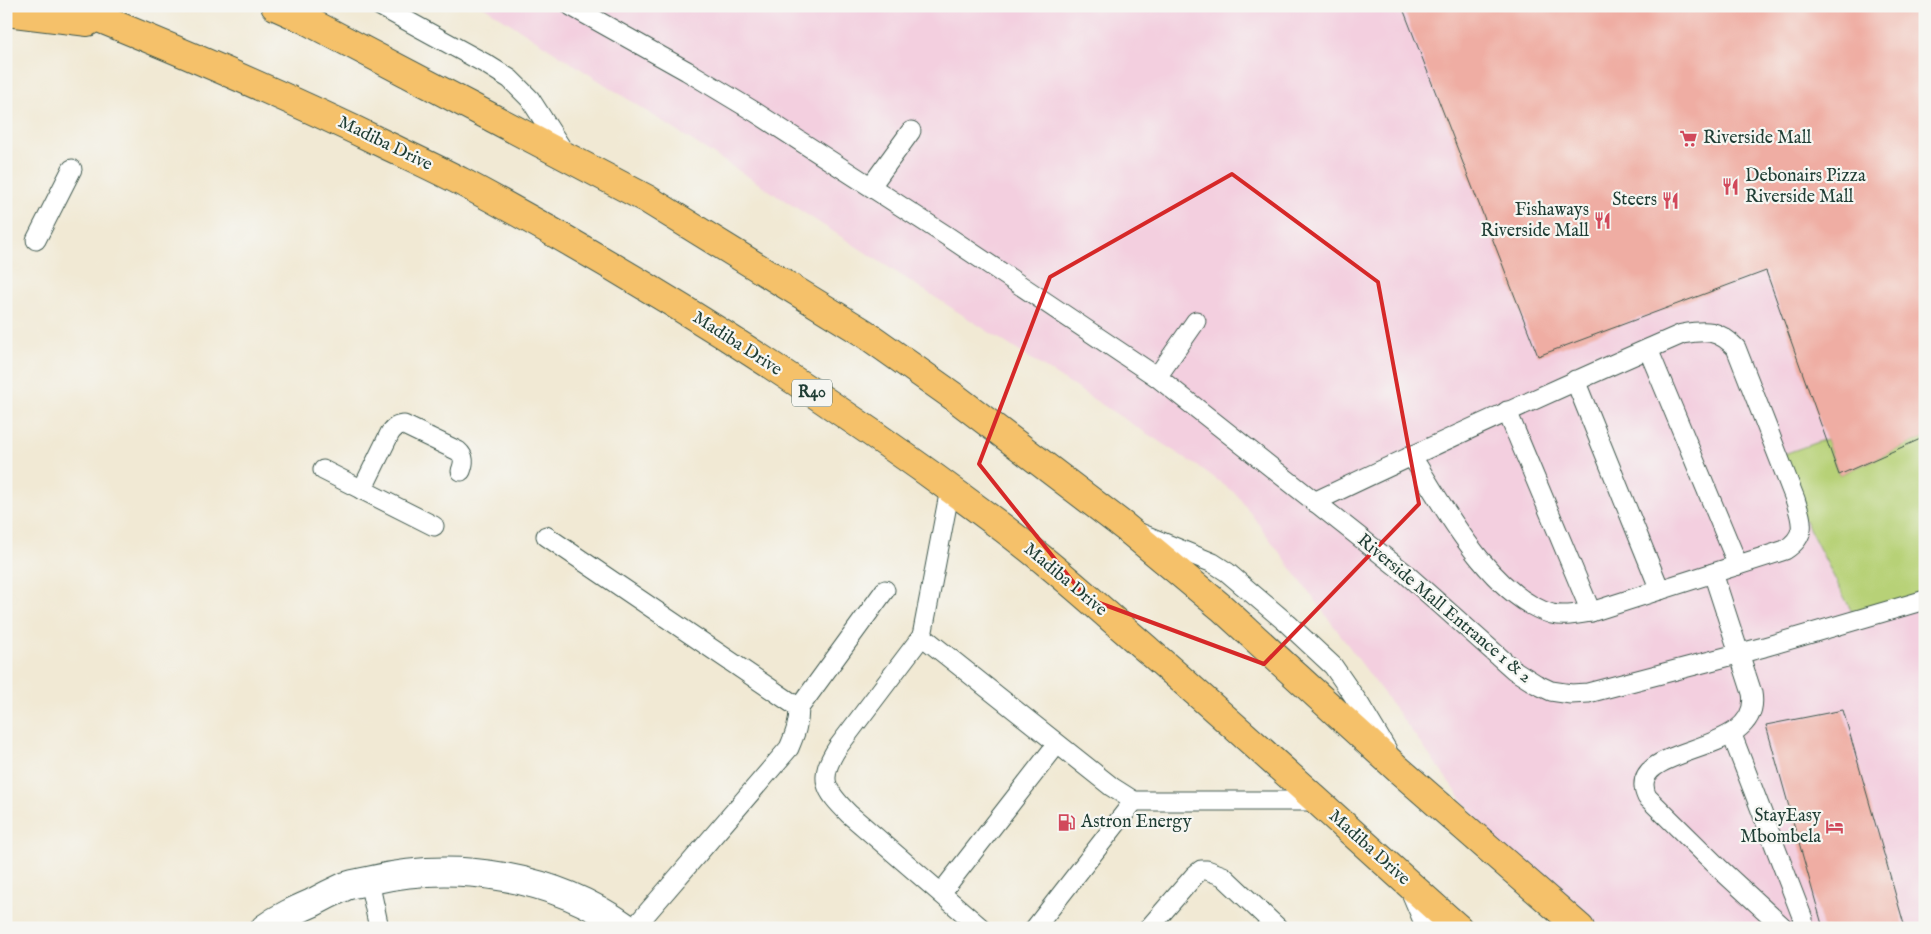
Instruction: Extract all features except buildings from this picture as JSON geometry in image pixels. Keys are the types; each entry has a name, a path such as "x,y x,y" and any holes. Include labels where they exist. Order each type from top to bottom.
{"main road":[{"name":"Madiba Drive","path":"69,6 243,78 458,180 564,239 683,309 844,413 998,524 1088,598 1318,801 1458,928"},
{"path":"276,6 647,199 864,333 953,396 1125,527 1222,608 1399,770 1580,928"},
{"path":"6,12 60,17 120,27"}],"street":[{"path":"265,928 280,917 347,886 391,876 426,871 461,871 504,877 537,885 578,900 614,918 627,928"}],"lane":[{"path":"380,6 510,79 530,99 567,156"},
{"name":"Riverside Mall Entrance 1 & 2","path":"571,6 687,70 871,186 1070,317 1157,377 1405,573 1514,670 1551,691 1571,694 1588,693 1738,654 1925,600"},
{"path":"871,186 910,131"},
{"path":"36,240 72,169"},
{"path":"1157,377 1196,322"},
{"path":"1314,502 1411,455 1575,380 1682,334 1700,330 1726,337 1736,348 1795,498 1802,522 1801,533 1794,544 1785,550 1591,612 1571,615 1553,614 1527,602 1504,584 1465,539 1411,455"},
{"path":"1648,349 1738,565"},
{"path":"1575,380 1660,590"},
{"path":"1507,412 1591,612"},
{"path":"362,490 390,433 395,427 400,425 404,425 458,451 463,458 464,464 461,471"},
{"path":"323,470 434,526"},
{"path":"950,489 922,636 838,747 829,765 825,780 827,789 839,804 981,928"},
{"path":"546,536 799,708"},
{"path":"1713,573 1753,698 1749,716 1745,723 1732,734 1655,764 1646,778 1644,790 1646,797 1784,928"},
{"path":"634,928 789,748 797,730 799,708 885,590"},
{"path":"922,636 1112,787 1134,801 1318,801"},
{"path":"1732,734 1803,919 1801,928"},
{"path":"941,893 1057,744"},
{"path":"1034,928 1134,801"},
{"path":"1149,928 1201,870 1207,870 1223,876 1278,928"},
{"path":"369,881 380,928"},
{"path":"1406,881 1426,928"}],"highlighted area":[{"path":"1232,174 1378,282 1419,504 1264,664 1086,598 979,464 1050,277"}],"shaded area":[{"name":"Riverside Mall","path":"483,6 1925,6 1925,928 1557,928 1237,495 1208,473"}],"green space":[{"path":"1925,437 1925,601 1856,620 1773,458 1826,439 1839,475"}],"place":[{"name":"Riverside Mall","path":"1689,138"},
{"name":"Debonairs Pizza Riverside Mall","path":"1731,186"},
{"name":"Steers","path":"1671,200"},
{"name":"Fishaways Riverside Mall","path":"1603,220"},
{"name":"Astron Energy","path":"1067,822"},
{"name":"StayEasy Mbombela","path":"1835,826"}]}
